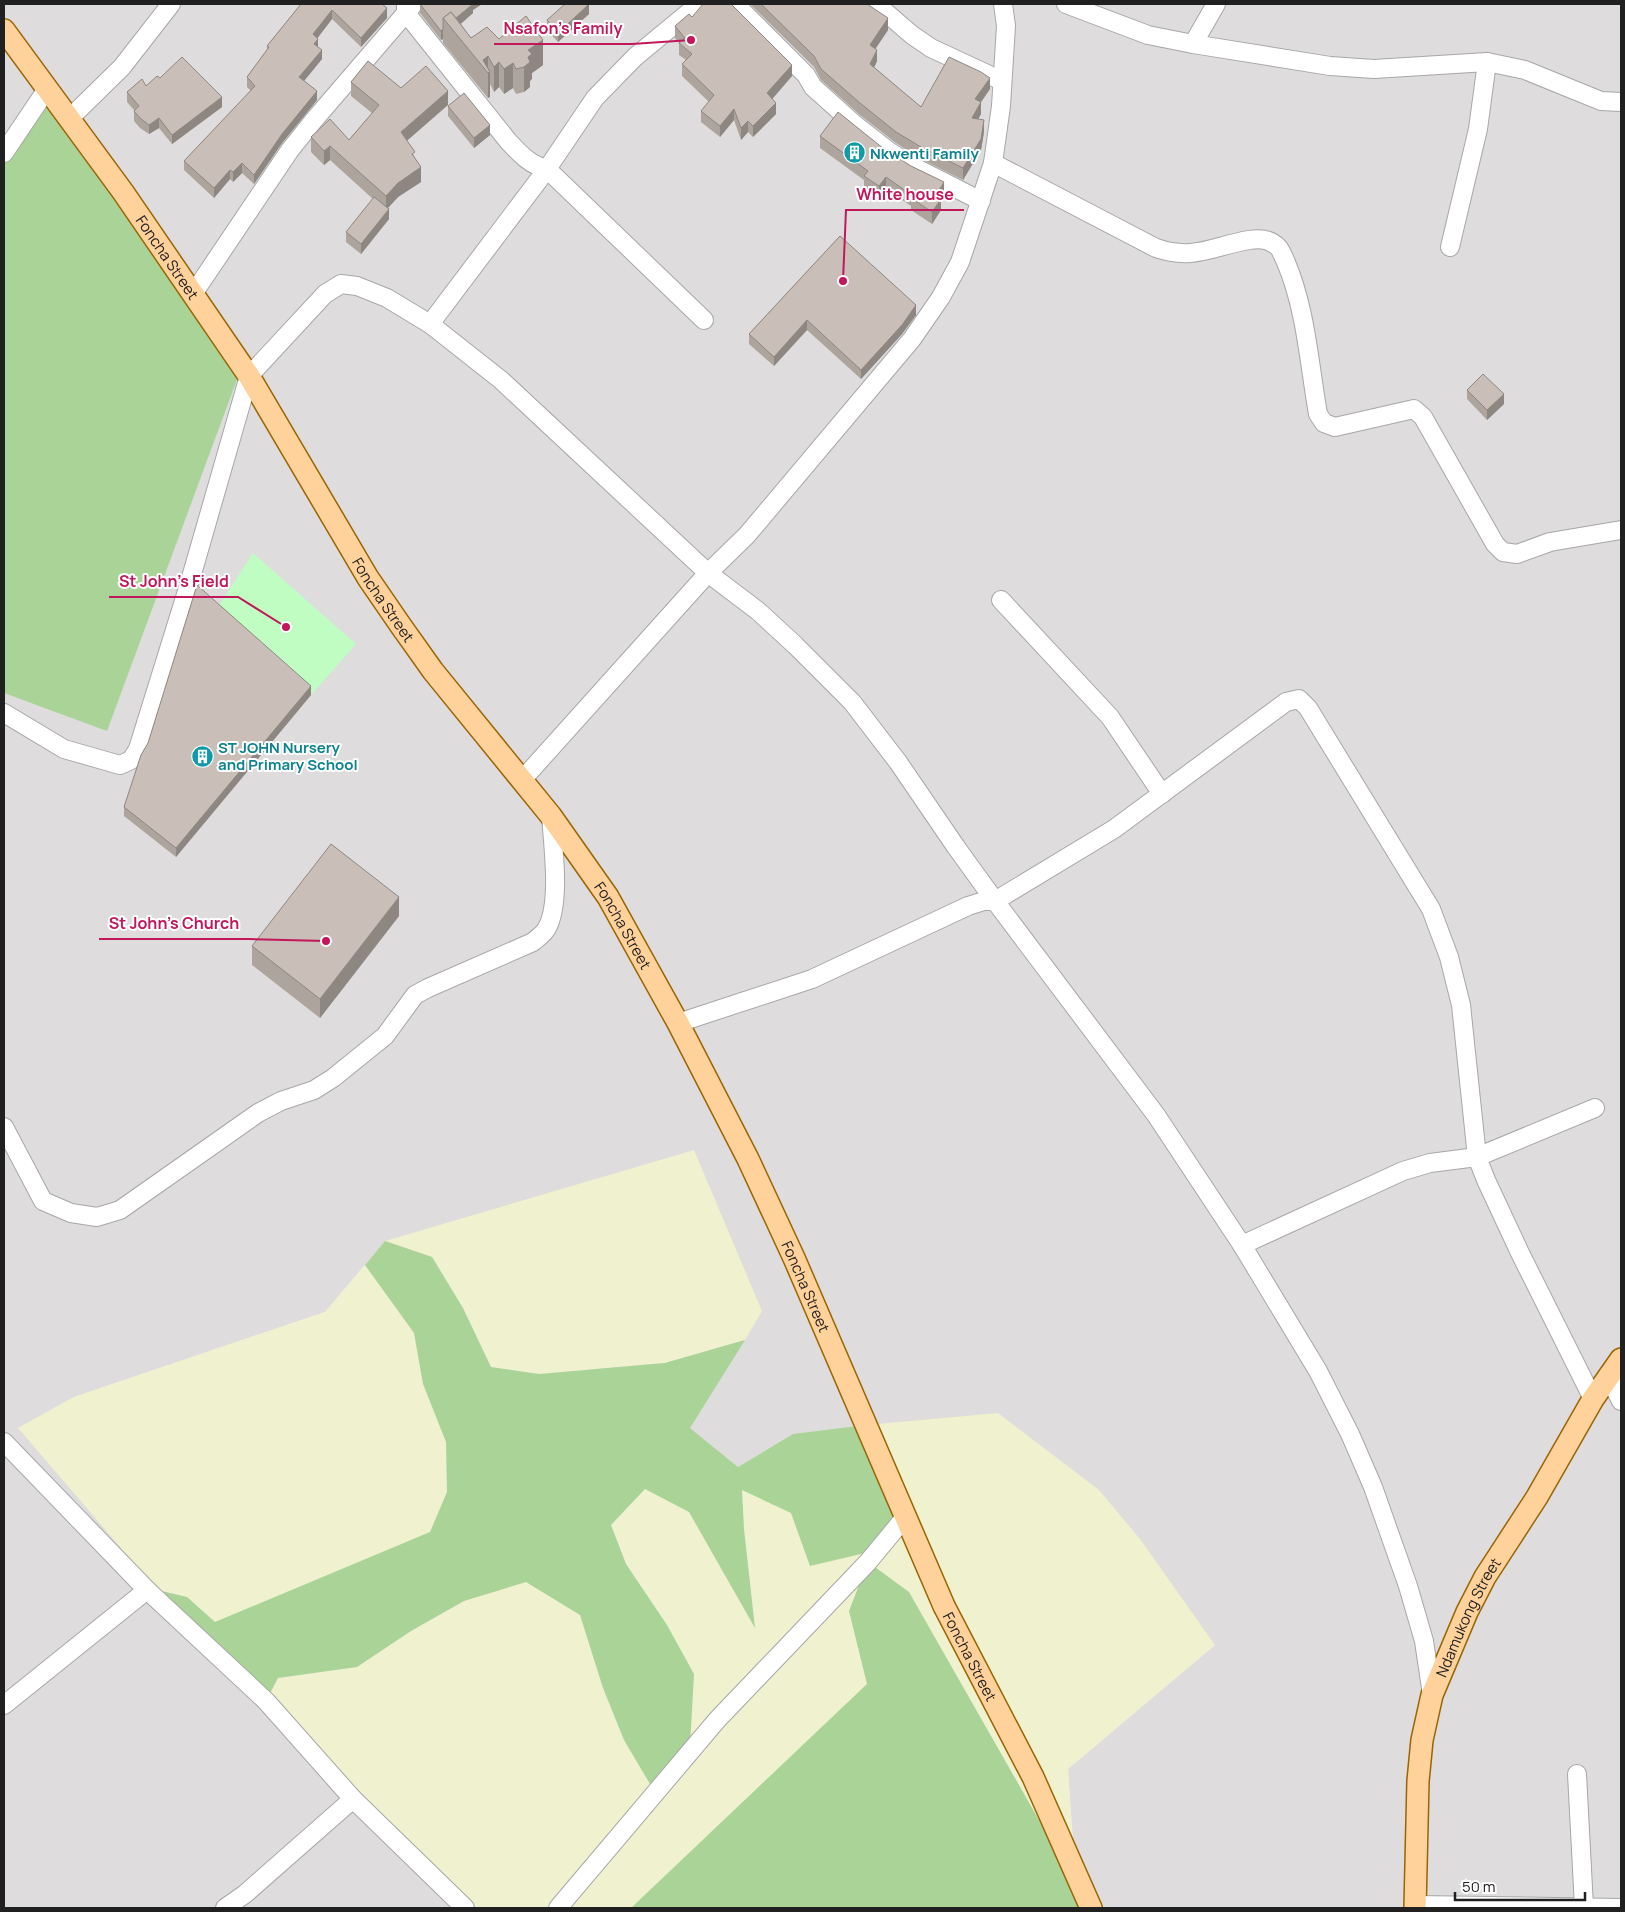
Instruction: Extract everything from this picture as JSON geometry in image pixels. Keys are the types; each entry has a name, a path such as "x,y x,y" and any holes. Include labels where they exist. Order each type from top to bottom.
{"main road":[{"name":"Foncha Street","path":"4,30 70,118 249,376 368,578 395,618 433,671 551,816 608,897 678,1023 748,1159 794,1258 944,1606 1032,1778 1090,1908"},
{"name":"Ndamukong Street","path":"1415,1907 1418,1781 1422,1740 1432,1695 1467,1612 1537,1497 1593,1399 1615,1367"}],"street":[{"path":"70,118 122,67 171,4"},
{"path":"430,324 547,169 595,98 635,57 699,4"},
{"path":"735,4 806,75 812,87 853,123 890,152 916,168 981,201"},
{"path":"876,4 912,35 931,48 1002,81"},
{"path":"522,780 708,573 746,535 912,339 941,297 960,262 992,163 1002,81 1006,26 1004,4"},
{"path":"1066,4 1148,35 1193,44 1330,66 1374,69 1487,62 1525,70 1601,102 1621,102"},
{"path":"1193,44 1216,4"},
{"path":"193,294 290,150 409,7 508,141 525,159 547,169 704,320"},
{"path":"1450,247 1476,138 1487,62"},
{"path":"4,153 47,89"},
{"path":"992,163 1156,248 1173,254 1190,254 1251,240 1269,240 1279,248 1298,298 1318,414 1324,424 1335,427 1414,410 1423,416 1495,544 1503,552 1517,554 1550,542 1621,530"},
{"path":"4,713 64,749 120,765 131,760 138,749 186,596 249,376 325,294 341,284 358,286 387,298 430,324 501,380 708,573 758,611 852,702 898,762 995,901 1156,1115 1242,1245 1318,1372 1350,1434 1373,1487 1408,1586 1424,1641 1432,1695"},
{"path":"1000,600 1110,717 1162,794"},
{"path":"678,1023 812,978 968,906 984,901 995,901 1114,829 1286,702 1299,699 1308,708 1431,909 1450,957 1461,1005 1477,1157 1520,1253 1593,1399"},
{"path":"4,1127 43,1201 71,1213 97,1217 120,1210 258,1113 282,1101 314,1090 333,1078 385,1036 415,995 532,942 546,930 552,915 555,899 551,816"},
{"path":"1242,1245 1403,1171 1430,1163 1477,1157 1595,1108"},
{"path":"1615,1367 1621,1401"},
{"path":"4,1442 147,1590 266,1701 353,1799 465,1908"},
{"path":"558,1908 717,1720 868,1562 906,1516"},
{"path":"4,1705 147,1590"},
{"path":"1577,1774 1584,1908"},
{"path":"225,1908 245,1894 353,1799"},
{"path":"1415,1907 1621,1908"}],"shaded area":[{"path":"4,4 1621,4 1621,1908 1091,1908 1074,1857 1068,1769 1215,1645 793,1434 738,1467 690,1428 385,1241 325,1312 74,1397 18,1428 472,1908 4,1908"}],"green space":[{"path":"45,98 239,374 107,731 4,693 4,163"},
{"path":"253,553 356,644 311,695 216,610"},
{"path":"694,1150 762,1311 745,1340 665,1363 539,1374 491,1367 463,1308 432,1257 385,1241"},
{"path":"385,1241 432,1257 463,1308 491,1367 539,1374 665,1363 745,1340 690,1428 738,1467 793,1434 866,1425 906,1516 878,1550 810,1566 791,1513 742,1490 744,1529 755,1628 689,1512 645,1489 611,1525 626,1564 667,1625 694,1674 690,1746 650,1784 624,1740 603,1688 580,1615 526,1582 464,1601 411,1631 357,1667 278,1678 266,1701 157,1590 187,1597 215,1622 430,1532 447,1492 446,1442 423,1384 414,1333 365,1265"},
{"path":"365,1265 414,1333 423,1384 446,1442 447,1492 430,1532 215,1622 187,1597 157,1590 18,1428 74,1397 325,1312"},
{"path":"998,1413 1099,1490 1140,1539 1215,1645 1068,1769 1074,1857 1091,1908 849,1611 868,1684 631,1908 472,1908 266,1701 278,1678 357,1667 411,1631 464,1601 526,1581 580,1614 603,1688 624,1740 667,1625 626,1564 611,1525 645,1489 689,1512 755,1626 744,1529 742,1490 792,1513 810,1566 866,1425"},
{"path":"868,1562 909,1592 1089,1908 631,1908 867,1684 849,1611"}],"building":[{"path":"301,4 382,4 387,8 361,38 332,10 313,34 318,39 314,44 322,50 299,77 317,91 282,134 254,175 242,163 233,172 230,170 214,188 184,161 255,86 247,77 269,47 267,46"},
{"path":"420,4 473,4 456,18 451,12 443,18 443,29 441,31"},
{"path":"565,4 589,4 558,33 547,20"},
{"path":"703,4 731,4 792,65 767,93 776,103 753,126 748,121 741,128 734,109 720,126 701,111 714,95 682,64 692,54 679,43 685,38 675,26 689,14 692,17"},
{"path":"761,4 867,4 888,18 870,45 877,50 870,64 921,107 949,57 990,78 975,99 981,102 972,118 984,120 981,139 963,168 896,132 860,103 821,69 814,56"},
{"path":"451,12 471,38 487,27 499,39 526,16 543,40 528,50 532,54 528,57 530,62 524,67 516,69 513,63 504,69 499,62 494,67 488,56 483,60 490,72 488,73 443,18"},
{"path":"182,57 222,97 172,135 159,118 149,125 140,118 134,111 139,106 127,92 142,79 146,86 157,76 160,78"},
{"path":"368,61 401,88 426,66 448,91 401,132 415,152 412,154 421,167 398,183 386,196 330,146 324,151 311,137 330,119 349,140 379,105 351,82"},
{"path":"464,93 490,125 474,138 448,106"},
{"path":"838,112 884,149 911,166 944,182 936,195 941,199 932,212 911,198 913,196 886,177 879,186 864,176 868,171 820,136"},
{"path":"374,197 389,209 361,244 346,232"},
{"path":"840,236 916,305 902,325 861,370 807,320 774,357 749,334"},
{"path":"1483,374 1504,394 1487,410 1467,390"},
{"name":"ST JOHN Nursery and Primary School","path":"197,585 311,686 176,848 124,807 141,755 148,743"},
{"path":"331,844 399,897 320,999 252,946"}],"place":[{"name":"Nsafon's Family","path":"691,40"},
{"name":"Nkwenti Family","path":"854,153"},
{"name":"White house","path":"843,281"},
{"name":"St John's Field","path":"286,627"},
{"name":"ST JOHN Nursery and Primary School","path":"202,756"},
{"name":"St John's Church","path":"326,941"}]}
